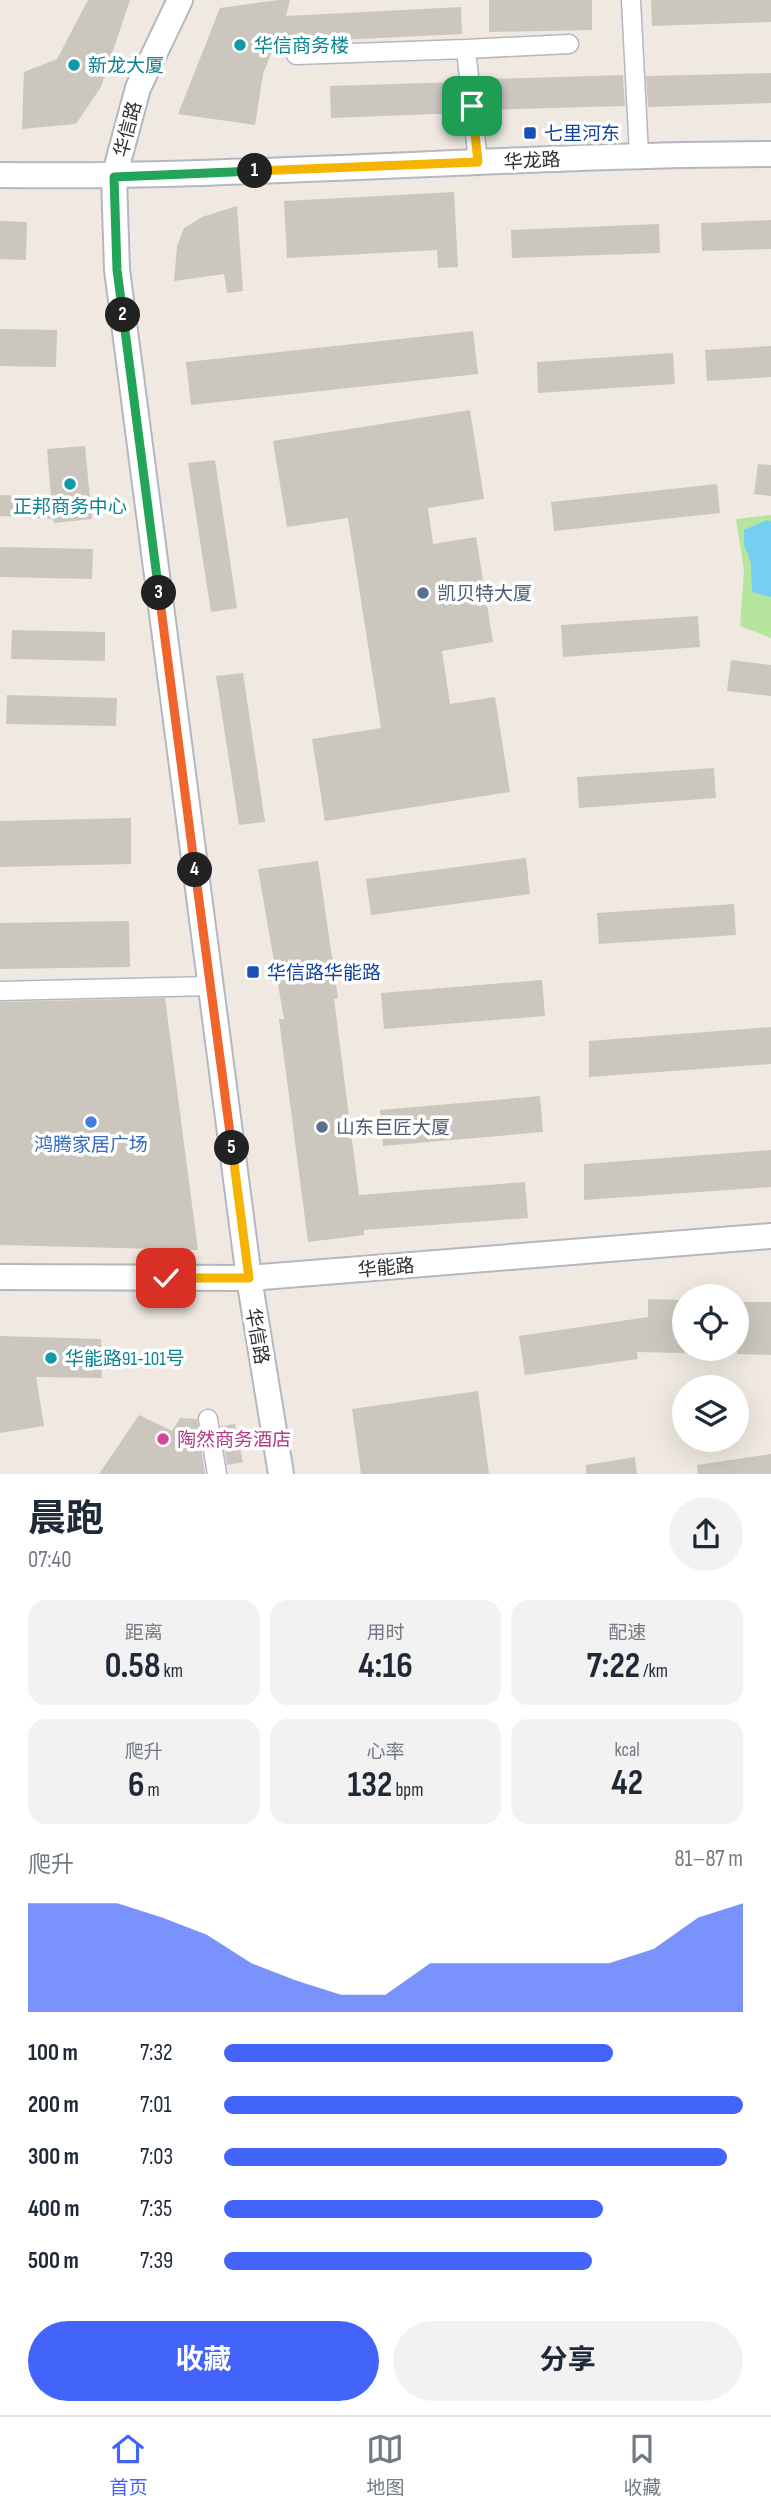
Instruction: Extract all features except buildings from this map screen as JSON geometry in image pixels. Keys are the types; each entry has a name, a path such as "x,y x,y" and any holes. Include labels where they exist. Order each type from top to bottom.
{"main road":[{"name":"华信路","path":"180,0 138,88 114,177 117,270 249,1278 281,1474"},
{"name":"华龙路","path":"0,175 114,177 639,155 771,154"},
{"name":"华能路","path":"0,1277 249,1278 771,1236"}],"street":[{"path":"631,0 639,155"},
{"path":"296,55 569,44"},
{"path":"466,49 478,162"},
{"path":"0,991 211,986"},
{"path":"208,1419 217,1474"}],"green space":[{"path":"771,515 771,638 740,626 744,570 736,519"}],"water":[{"path":"767,520 771,521 771,597 752,592 751,563 744,545 744,530"}],"place":[{"name":"华信商务楼","path":"240,45"},
{"name":"新龙大厦","path":"74,65"},
{"name":"七里河东","path":"530,133"},
{"name":"正邦商务中心","path":"70,484"},
{"name":"凯贝特大厦","path":"423,593"},
{"name":"华信路华能路","path":"253,972"},
{"name":"鸿腾家居广场","path":"91,1122"},
{"name":"山东巨匠大厦","path":"322,1127"},
{"name":"华能路91-101号","path":"51,1358"},
{"name":"陶然商务酒店","path":"163,1439"}],"route":[{"path":"166,1278 249,1278 117,270 114,177 478,162 472,106"}]}
